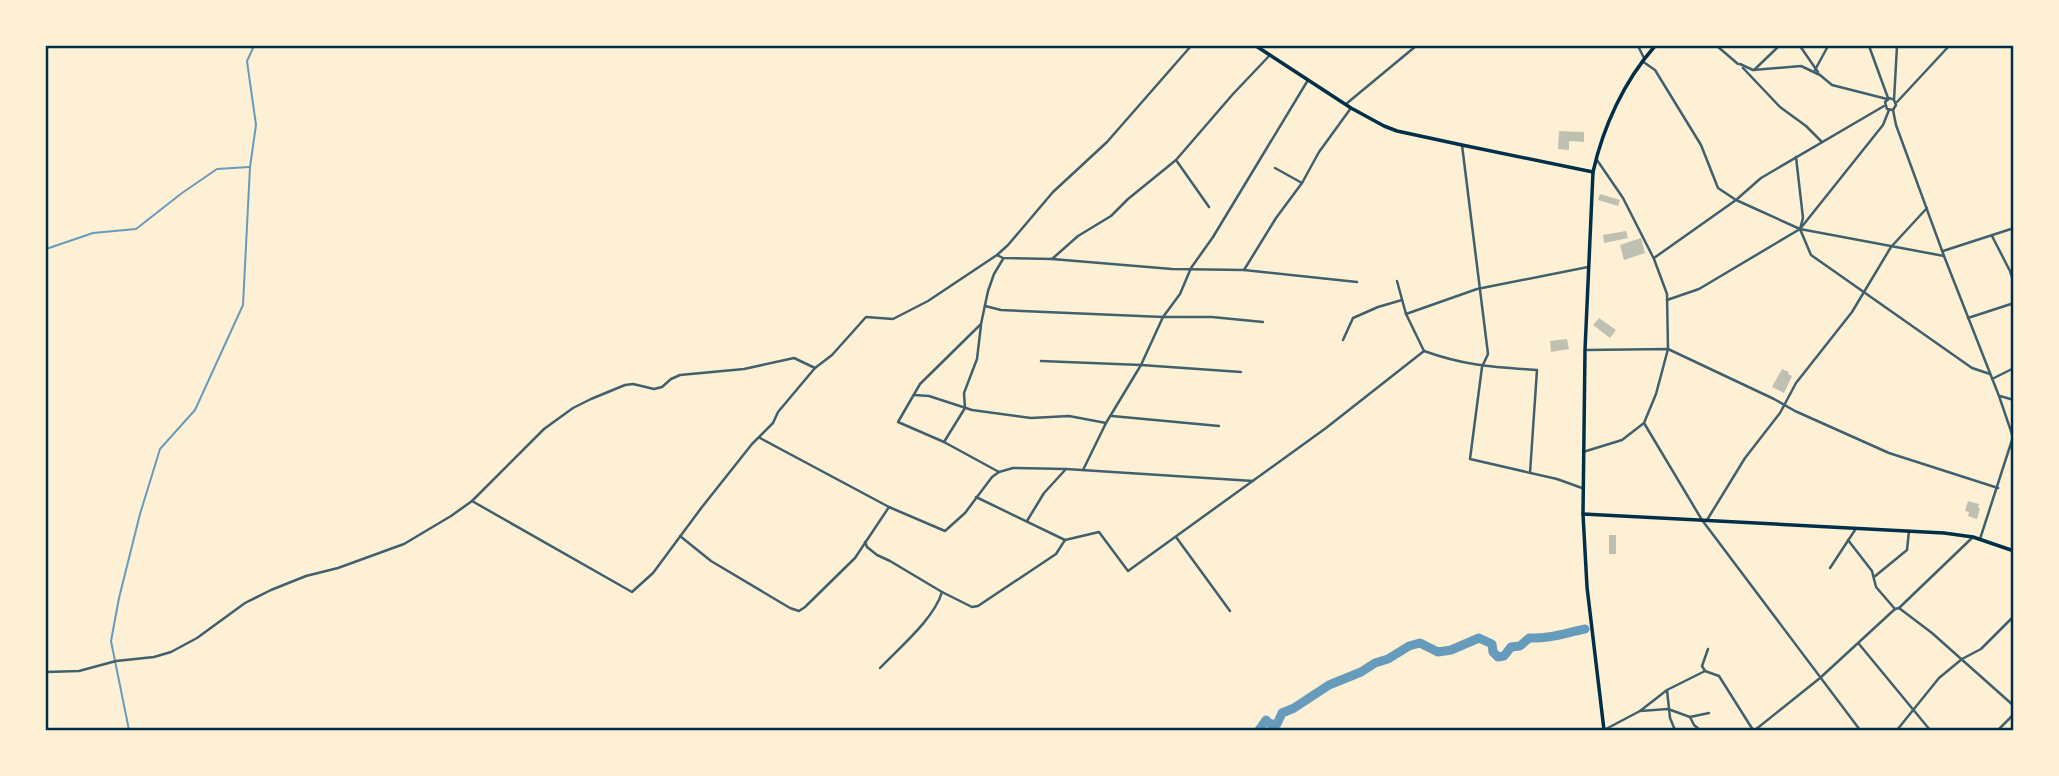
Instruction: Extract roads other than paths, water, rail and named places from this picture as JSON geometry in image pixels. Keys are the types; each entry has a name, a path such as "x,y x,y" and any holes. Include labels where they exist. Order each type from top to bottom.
{"main road":[{"path":"1256,46 1346,105 1397,131 1593,172"},
{"path":"1604,730 1588,600 1582,488 1593,172 1617,104 1643,60 1655,46"},
{"path":"1583,514 1944,533 1973,537 2014,551"}],"street":[{"path":"472,501 632,592 653,573 752,444 773,423 778,412 815,368 832,355 866,317 894,318 928,301 997,255 1053,192 1107,142 1191,46"},
{"path":"1346,105 1416,46"},
{"path":"1638,46 1643,60 1655,70 1701,145 1718,188 1736,200 1800,229 1944,256"},
{"path":"1717,46 1740,64 1780,107 1822,142"},
{"path":"1753,70 1779,46"},
{"path":"1800,46 1815,70 1832,85 1895,102"},
{"path":"1815,70 1828,46"},
{"path":"1654,259 1736,200 1761,178 1884,106 1888,99 1869,46"},
{"path":"1895,102 1896,46"},
{"path":"1667,300 1699,289 1800,229 1882,125 1895,102 1949,46"},
{"path":"1052,259 1078,236 1111,216 1176,160 1270,55"},
{"path":"1740,64 1753,70 1801,66 1820,75"},
{"path":"1083,470 1191,268 1266,152 1308,80"},
{"path":"1884,106 1891,110 2013,438 1980,539"},
{"path":"1244,270 1276,218 1302,183 1318,152 1351,108"},
{"path":"1462,145 1488,354 1482,367 1470,459 1582,488"},
{"path":"1796,157 1803,218 1800,229 1811,255 1972,368 1991,377 2014,368"},
{"path":"1583,452 1622,440 1644,424 1656,394 1668,349 1667,294 1654,259 1623,198 1596,158"},
{"path":"1176,160 1209,207"},
{"path":"1275,168 1302,183"},
{"path":"1704,520 1784,405 1796,383 1852,312 1891,247 1927,208"},
{"path":"1943,251 2014,228"},
{"path":"1992,236 2014,284"},
{"path":"997,255 1003,258 1052,259 1172,269 1244,270 1357,282"},
{"path":"944,442 965,408 964,393 976,359 985,306 994,275 1003,258"},
{"path":"1406,314 1481,289 1588,267"},
{"path":"1397,281 1406,314 1424,351 1482,367 1537,369 1530,473"},
{"path":"1343,340 1353,318 1402,300"},
{"path":"1968,318 2014,303"},
{"path":"985,306 1001,310 1212,317 1263,322"},
{"path":"981,324 920,384 898,422 944,442 999,472"},
{"path":"1585,350 1668,349 1889,453 1998,488"},
{"path":"976,496 1065,540 1099,532 1128,571 1255,481 1424,351"},
{"path":"46,672 79,671 116,661 155,657 171,652 197,638 245,603 306,576 390,550 472,501 552,421 610,390 633,384 654,389 680,375 744,369 794,358 815,368"},
{"path":"1041,361 1241,372"},
{"path":"914,395 929,396 965,408 1031,418 1069,416 1107,423"},
{"path":"1999,396 2014,400"},
{"path":"1112,416 1219,426"},
{"path":"1644,424 1704,520 1860,730"},
{"path":"760,438 889,507 945,531 965,513 976,496 999,472 1013,468 1255,481"},
{"path":"1027,521 1044,493 1066,469"},
{"path":"680,536 710,561 799,611 847,567 889,507"},
{"path":"1830,568 1856,529"},
{"path":"1874,577 1907,550 1909,531"},
{"path":"1176,537 1230,611"},
{"path":"1708,649 1702,666 1705,671 1719,676 1754,730 1820,678 1973,537"},
{"path":"865,541 871,552 972,607 978,606 1056,554 1065,540"},
{"path":"1848,540 1872,571 1876,587 1897,608 1962,659 2014,706"},
{"path":"880,668 922,624 937,605 943,592"},
{"path":"1897,730 1940,678 1962,659 1981,649 2014,616"},
{"path":"1858,643 1930,730"},
{"path":"1604,730 1640,710 1667,690 1705,671"},
{"path":"1667,690 1668,709 1675,730"},
{"path":"1640,710 1668,709 1689,717 1709,713"},
{"path":"1998,730 2014,714"},
{"path":"1689,717 1700,730"}],"waterway":[{"path":"129,730 111,641 140,514 160,449 195,410 243,305 250,167 256,125 247,61 254,46"},
{"path":"46,249 93,233 136,229 217,169 249,167"},
{"path":"1259,730 1266,720 1270,724 1277,724 1282,713 1329,685 1388,659 1409,646 1420,643 1438,652 1451,650 1479,638 1492,644 1493,652 1498,657 1504,656 1511,647 1520,646 1529,638 1550,637 1585,629"}]}
